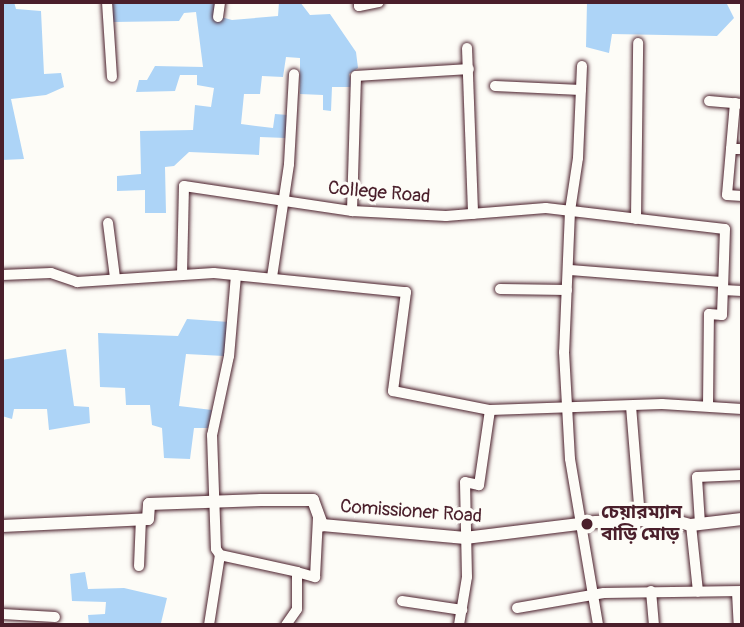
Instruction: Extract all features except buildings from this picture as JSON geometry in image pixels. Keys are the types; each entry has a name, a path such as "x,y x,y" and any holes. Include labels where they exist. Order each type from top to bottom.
{"street":[{"path":"107,2 112,77"},
{"path":"218,17 220,2"},
{"path":"359,2 359,6 379,2"},
{"path":"636,219 638,43"},
{"path":"467,48 473,214"},
{"path":"582,66 578,158 570,211 566,410 598,625"},
{"path":"352,211 356,76 469,69"},
{"path":"272,277 294,74"},
{"path":"495,86 581,90"},
{"path":"709,101 738,103 727,195 742,196"},
{"path":"731,149 742,149"},
{"name":"College Road","path":"182,274 184,186 352,211 473,214 546,208 725,229 723,286"},
{"path":"108,223 115,278"},
{"path":"569,270 723,286 742,291"},
{"path":"2,275 51,273 77,282 182,274 236,275 406,292 393,391 490,410 708,405 742,409"},
{"path":"209,625 220,555 215,542 212,435 226,379 236,275"},
{"path":"708,405 709,314 722,315 723,286"},
{"path":"499,289 567,290"},
{"path":"631,406 640,519"},
{"path":"459,625 462,610 465,482 479,485 490,410"},
{"path":"698,592 695,524 697,477 742,475"},
{"name":"Comissioner Road","path":"141,519 148,519 149,504 313,500 322,525 465,538 640,519 695,524 742,519"},
{"path":"220,555 315,577 318,513"},
{"path":"2,526 141,519 139,566"},
{"path":"286,625 297,609 297,572"},
{"path":"651,591 654,625"},
{"path":"517,607 593,595 651,591 740,591 739,625"},
{"path":"402,601 462,610"},
{"path":"2,614 55,617"}],"water":[{"path":"2,2 14,2 16,9 41,11 44,74 61,73 64,87 46,95 11,99 24,159 2,160"},
{"path":"112,2 215,2 221,17 232,20 278,16 279,2 300,2 310,15 330,14 356,52 358,68 349,74 352,87 332,87 331,111 323,110 323,95 300,94 300,58 286,57 283,77 262,76 260,94 244,94 241,124 273,128 275,114 288,115 286,138 260,137 259,155 189,152 174,166 165,167 166,213 145,213 145,190 117,191 117,176 141,174 140,131 193,130 195,105 211,107 214,88 197,85 197,75 180,75 175,91 136,92 139,80 147,80 155,66 203,67 196,12 184,13 179,21 113,22"},
{"path":"587,2 726,2 734,18 717,36 612,34 609,53 586,47"},
{"path":"187,319 229,322 224,356 186,354 179,406 212,410 208,428 194,428 190,459 164,458 162,428 152,425 150,405 126,405 125,388 100,387 98,333 178,336"},
{"path":"66,349 74,406 89,407 90,423 49,430 47,409 14,409 12,419 2,416 2,360"},
{"path":"85,572 88,589 124,588 167,598 161,623 167,625 89,625 88,615 105,614 106,602 72,601 70,574"}],"place":[{"name":"চেয়ারম্যান বাড়ি মোড়","path":"587,524"}]}
